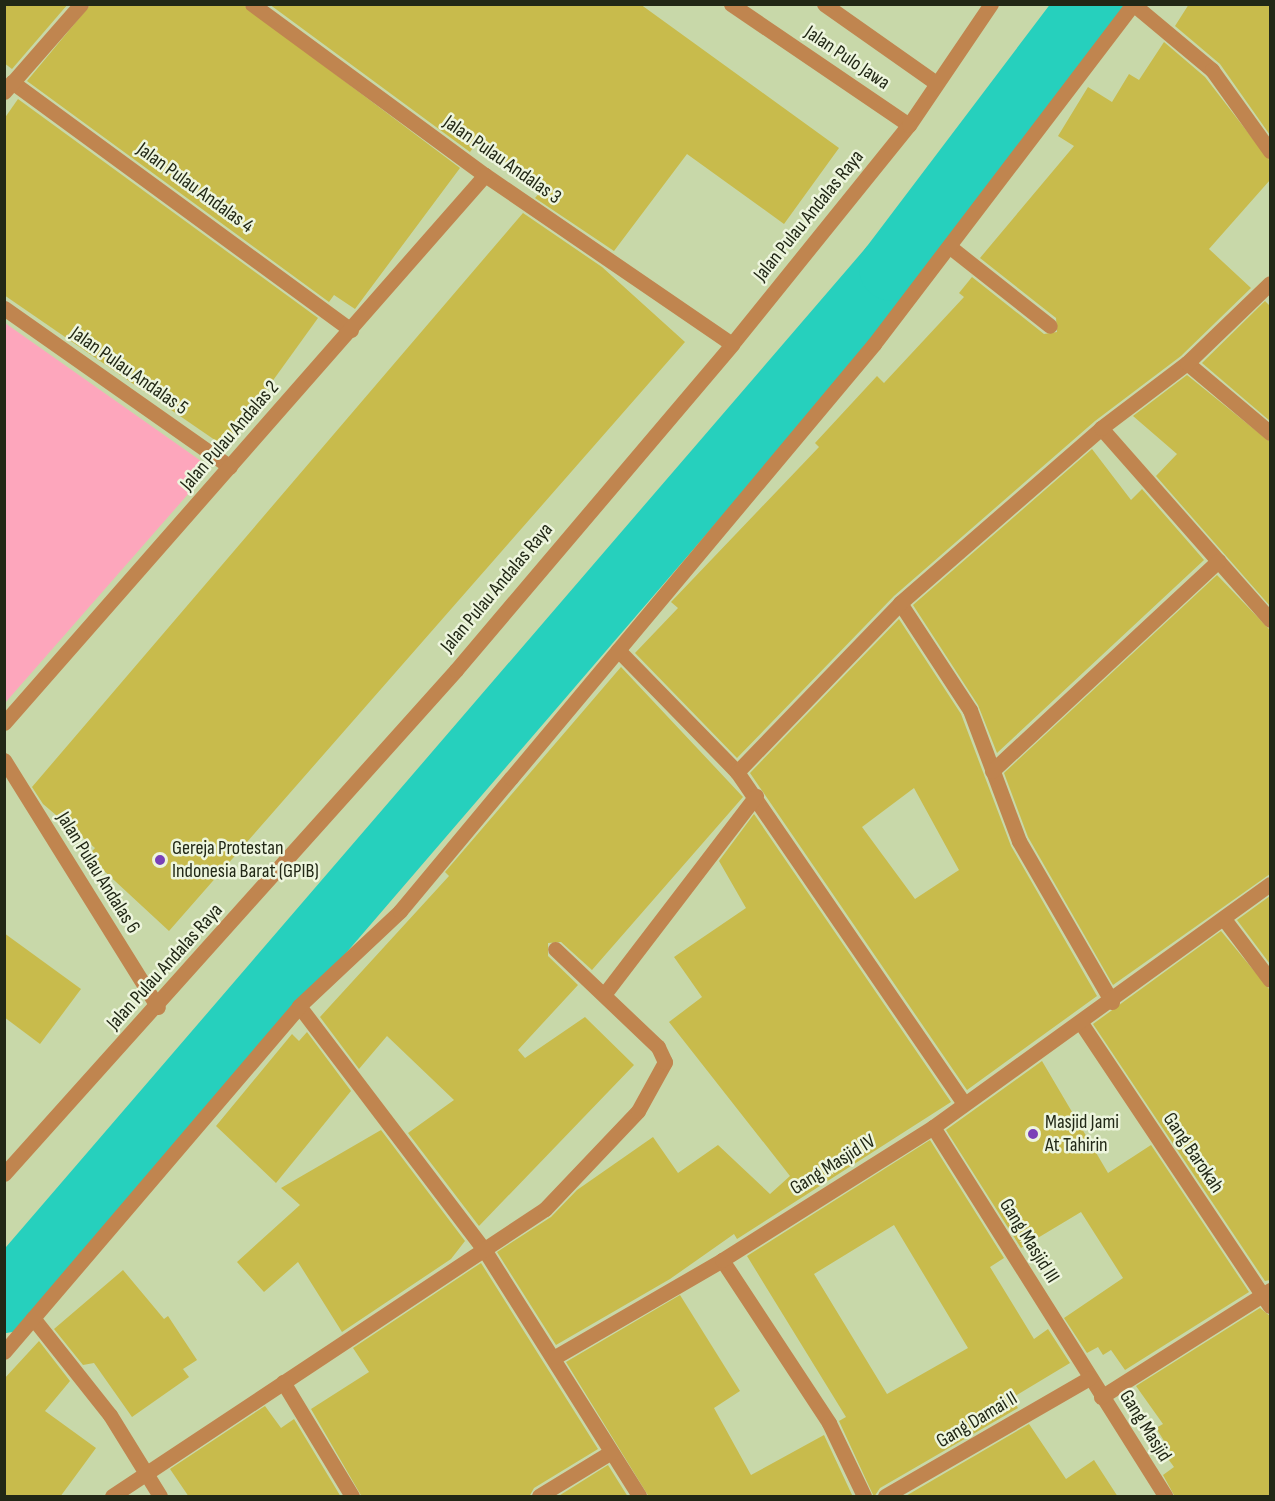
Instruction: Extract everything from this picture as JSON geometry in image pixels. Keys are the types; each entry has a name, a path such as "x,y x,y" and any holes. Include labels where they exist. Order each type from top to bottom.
{"street":[{"path":"8,87 81,4"},
{"name":"Jalan Pulau Andalas 3","path":"252,4 485,175 732,344"},
{"name":"Jalan Pulo Jawa","path":"731,4 909,125"},
{"name":"Jalan Pulo Jawa","path":"824,4 936,83"},
{"name":"Jalan Pulau Andalas Raya","path":"4,1174 158,1007 456,670 732,344 909,125 991,4"},
{"path":"4,1352 299,1006 400,911 950,247 1133,4 1218,77 1270,151"},
{"name":"Jalan Pulau Andalas 4","path":"8,87 351,330"},
{"name":"Jalan Pulau Andalas 2","path":"4,723 485,175"},
{"path":"950,247 1050,326"},
{"path":"737,772 900,603 1101,428 1187,363 1270,283"},
{"name":"Jalan Pulau Andalas 5","path":"4,308 230,467"},
{"path":"1187,363 1270,433"},
{"path":"1101,428 1270,620"},
{"path":"992,771 1056,717 1218,561"},
{"path":"900,603 965,702 1019,840 1112,1002"},
{"path":"618,650 737,772 756,796 963,1102"},
{"name":"Jalan Pulau Andalas 6","path":"4,760 158,1007"},
{"path":"606,992 756,796"},
{"name":"Gang Masjid IV","path":"555,1357 722,1260 933,1127 963,1102 1112,1002 1270,884"},
{"path":"1224,919 1270,980"},
{"path":"112,1497 145,1471 485,1251 560,1196 615,1139 665,1062 658,1047 606,992 555,949"},
{"path":"299,1006 485,1251 555,1357 639,1497"},
{"name":"Gang Barokah","path":"1081,1023 1268,1297"},
{"name":"Gang Masjid III","path":"933,1127 1089,1378"},
{"path":"722,1260 829,1424 864,1497"},
{"path":"1101,1398 1268,1297"},
{"path":"33,1318 110,1415 160,1497"},
{"name":"Gang Masjid","path":"1089,1378 1165,1497"},
{"name":"Gang Damai II","path":"885,1497 1089,1378"},
{"path":"283,1382 352,1497"},
{"path":"539,1497 611,1452"}],"shaded area":[{"path":"5,323 211,468 5,703"}],"building":[{"path":"4,4 68,4 12,69 4,63"},
{"path":"91,4 242,4 460,168 355,309 334,295 329,302 27,81"},
{"path":"269,4 640,4 839,148 784,224 687,154 614,251 535,198 542,190 478,141 470,152"},
{"path":"1189,4 1270,4 1270,135 1220,64 1175,26"},
{"path":"1164,42 1205,77 1270,161 1270,180 1209,249 1251,288 1181,356 1095,421 894,596 737,758 635,653 678,608 671,602 819,447 815,443 877,376 884,383 964,297 959,293 972,277 1044,334 1057,332 1056,318 980,258 1074,146 1058,136 1088,87 1112,102 1129,74 1139,80"},
{"path":"18,99 318,318 225,447 4,295 4,119"},
{"path":"523,213 602,267 685,342 169,931 88,856 95,848 43,804 32,787"},
{"path":"1265,301 1270,306 1270,421 1202,363"},
{"path":"1187,375 1270,442 1270,606 1156,476 1177,454 1133,416"},
{"path":"1092,449 1131,500 1142,489 1204,560 997,753 978,705 913,605"},
{"path":"1217,575 1270,630 1270,874 1113,985 1028,837 1004,773"},
{"path":"899,619 961,714 1011,846 1097,996 967,1090 750,773","holes":["914,788 959,870 915,899 862,827"]},
{"path":"621,667 743,797 592,970 561,942 548,943 548,956 578,985 518,1050 525,1058 585,1017 634,1065 479,1226 408,1133 454,1100 387,1036 359,1069 320,1017 449,876 445,872"},
{"path":"754,814 951,1102 737,1239 734,1234 670,1279 556,1345 497,1252 551,1217 577,1190 653,1137 678,1173 718,1145 770,1194 790,1176 669,1022 702,997 674,957 746,908 719,861"},
{"path":"1270,896 1270,964 1237,920"},
{"path":"1221,931 1270,990 1270,1280 1265,1281 1093,1024"},
{"path":"4,933 81,989 40,1044 4,1017"},
{"path":"307,1032 351,1091 276,1183 216,1126 292,1034 299,1041"},
{"path":"1042,1061 1108,1173 1151,1145 1249,1292 1125,1370 1111,1350 1103,1355 1098,1347 1087,1353 1064,1318 1123,1278 1081,1212 1021,1248 946,1130"},
{"path":"381,1130 465,1241 451,1259 342,1332 298,1262 264,1292 237,1262 300,1205 281,1188"},
{"path":"930,1140 1004,1258 990,1267 1034,1339 1048,1329 1070,1363 1012,1398 1018,1408 880,1488 874,1497 839,1421 846,1417 747,1256","holes":["894,1225 968,1348 887,1394 814,1274"]},
{"path":"481,1263 598,1449 534,1488 529,1497 362,1497 311,1409 369,1372 353,1348"},
{"path":"123,1270 164,1319 168,1316 197,1360 183,1369 189,1377 132,1417 94,1363 83,1365 54,1329"},
{"path":"680,1295 740,1391 714,1408 751,1475 824,1435 853,1497 649,1497 566,1362"},
{"path":"1260,1308 1270,1316 1270,1497 1175,1497 1163,1475 1174,1467 1166,1456 1171,1452 1156,1428 1163,1424 1136,1386"},
{"path":"39,1341 70,1381 45,1411 96,1448 60,1497 4,1497 4,1379"},
{"path":"265,1406 281,1428 294,1419 341,1497 189,1497 170,1469"},
{"path":"1029,1424 1066,1479 1094,1460 1118,1497 904,1497"},
{"path":"608,1465 628,1497 557,1497"}],"waterway":[{"path":"4,1300 892,268 1092,4"}],"place":[{"name":"Gereja Protestan Indonesia Barat (GPIB)","path":"160,860"},
{"name":"Masjid Jami At Tahirin","path":"1033,1134"}]}
